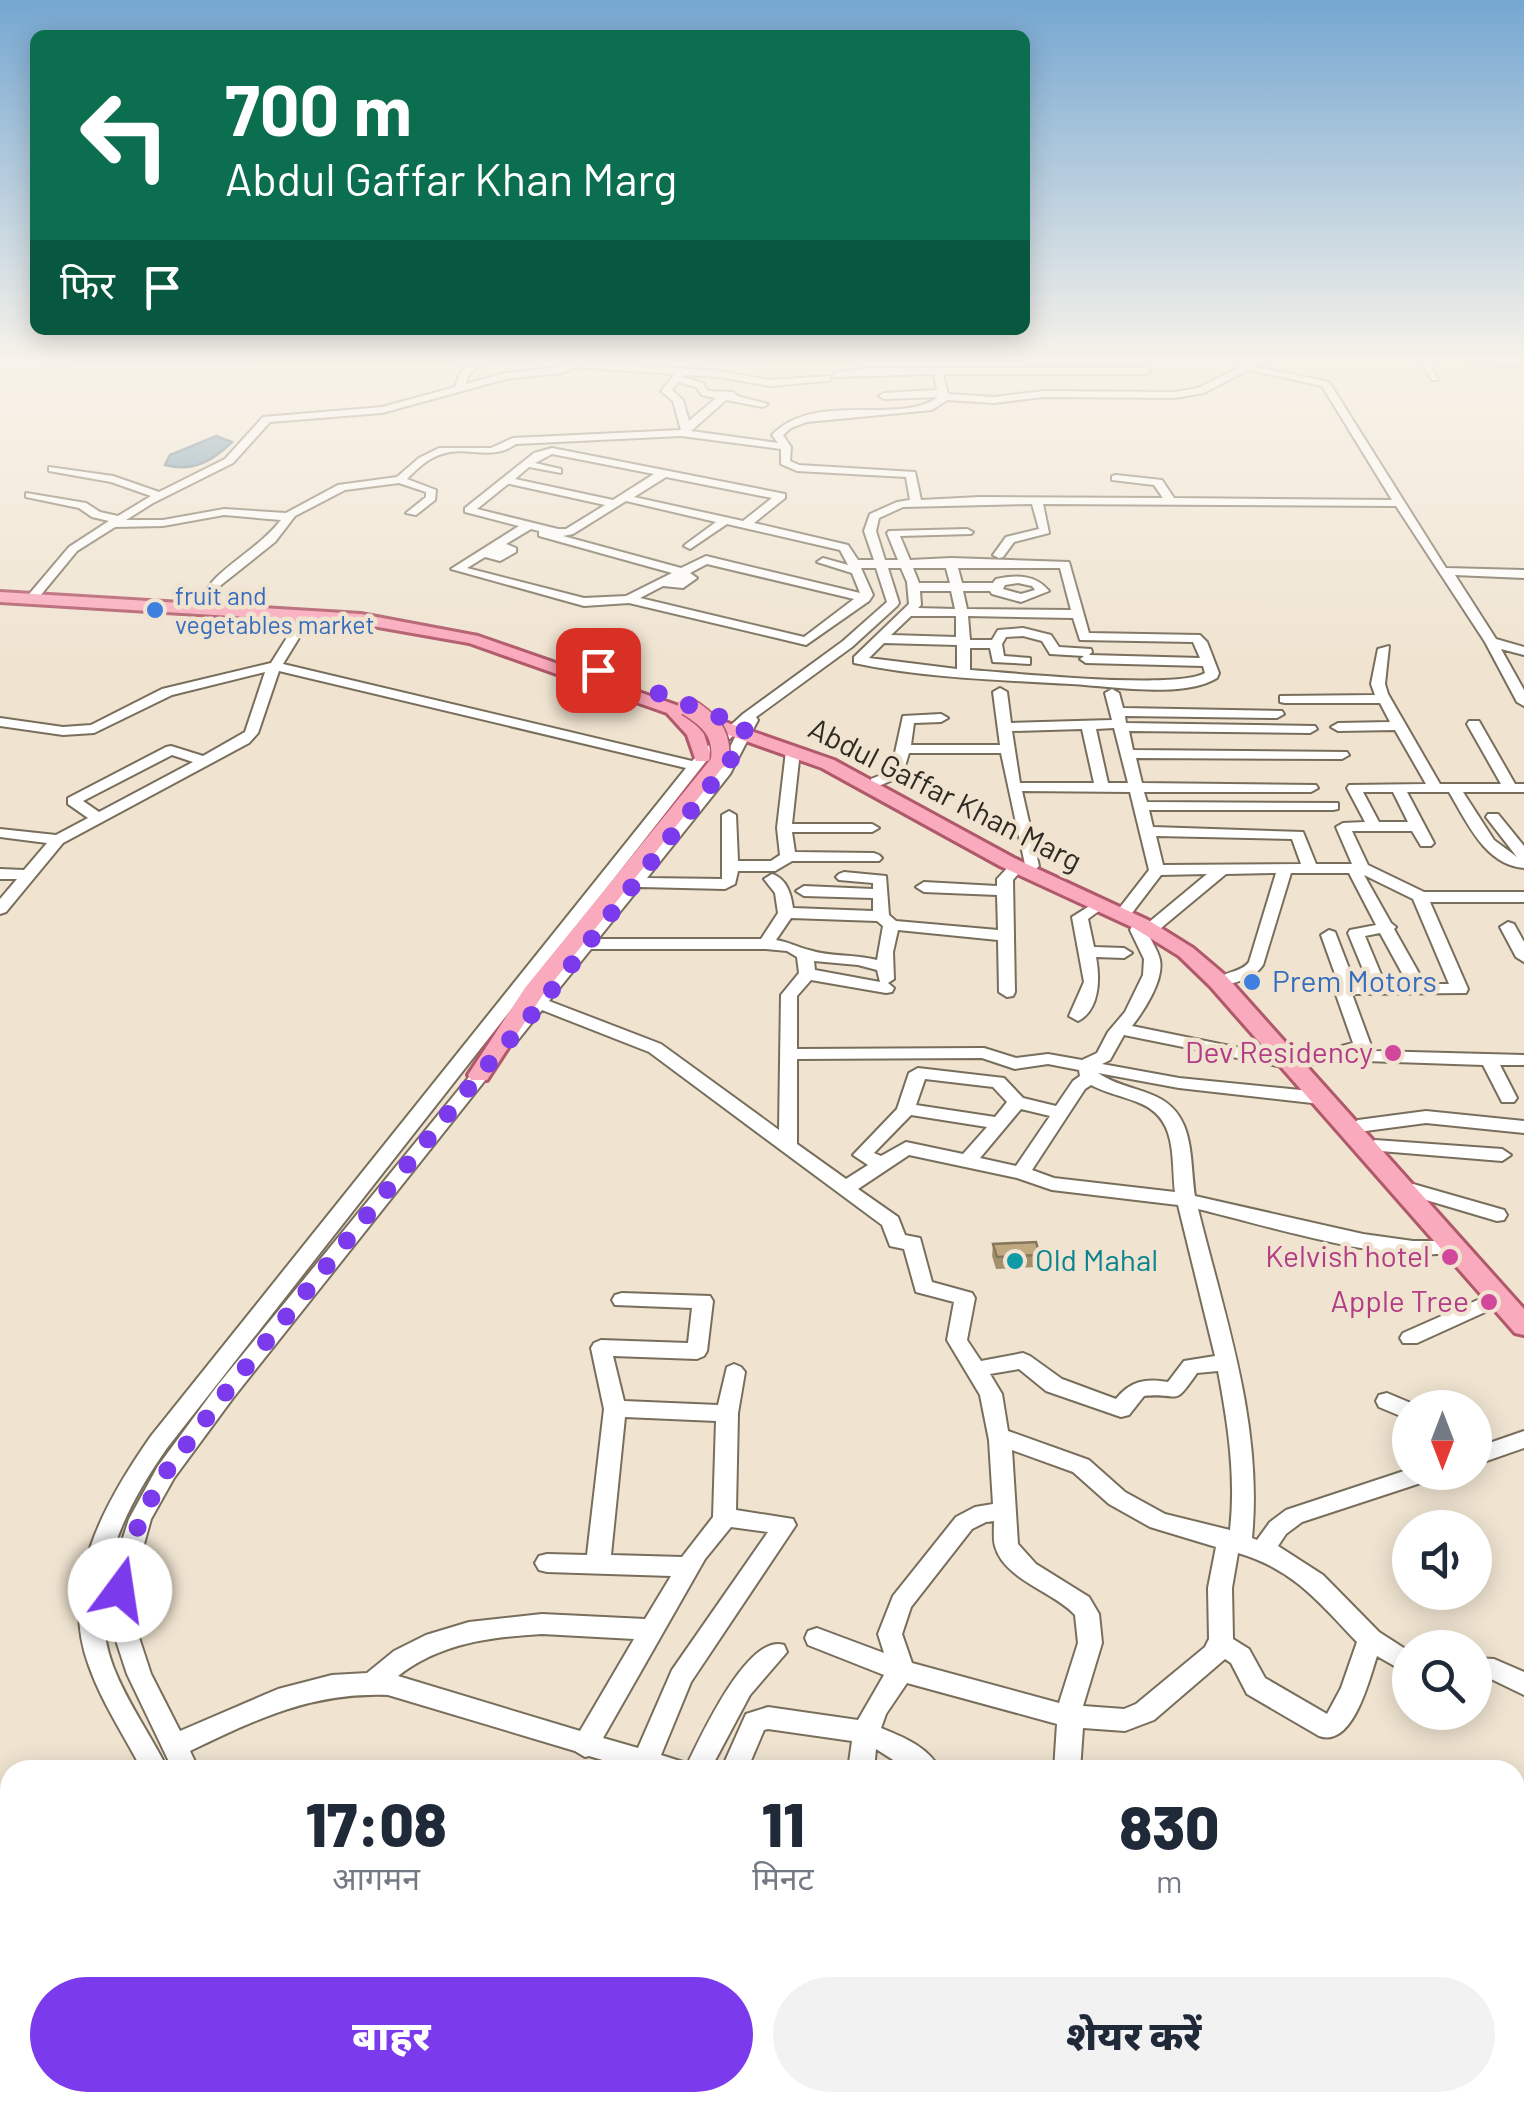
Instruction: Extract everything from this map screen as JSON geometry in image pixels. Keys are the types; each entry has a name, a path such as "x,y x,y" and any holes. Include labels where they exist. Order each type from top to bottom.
{"main road":[{"name":"Abdul Gaffar Khan Marg","path":"0,594 307,614 394,623 458,636 742,725 838,769 1099,905 1141,920 1196,960 1358,1126 1524,1316"},
{"name":"Abdul Gaffar Khan Marg","path":"34,597 434,616 494,632 836,760 1024,866 1192,948 1226,980 1297,1062 1321,1098 1524,1326"},
{"path":"392,614 467,630 680,708 706,761 532,993 479,1075"}],"street":[{"path":"34,597 73,549 159,496 229,460"},
{"path":"400,480 424,460"},
{"path":"534,460 494,498 469,511 678,576"},
{"path":"593,460 781,496 745,525"},
{"path":"785,460 809,471 910,474 916,502"},
{"path":"1372,460 1438,566 1448,574 1524,702"},
{"path":"528,464 557,470"},
{"path":"53,470 113,480 159,496"},
{"path":"552,534 569,532 664,473"},
{"path":"1116,478 1158,482 1170,501"},
{"path":"202,605 212,587 271,540 288,517 342,486 400,480 431,490 431,498 412,513"},
{"path":"510,480 726,520 838,546 855,564 866,594"},
{"path":"30,495 82,505 96,516 118,522 157,523 224,512 288,517"},
{"path":"1000,556 1010,539 1044,531 1038,500"},
{"path":"149,1760 96,1652 90,1613 97,1566 121,1500 159,1442 706,761 742,725 888,608 893,600 870,530 871,520 883,509 916,502 1399,503"},
{"path":"134,511 157,523"},
{"path":"500,543 512,550 500,557 482,553 457,569 584,602 630,599 652,596 678,576 726,520"},
{"path":"500,543 526,527"},
{"path":"926,531 927,540 944,541 947,549 928,556"},
{"path":"968,532 893,533 916,602 910,614 860,660 964,674 1025,669 1050,658 1054,647"},
{"path":"500,543 521,544"},
{"path":"697,553 866,594"},
{"path":"822,562 855,564 928,556 952,562 1066,564 1079,614 1087,680"},
{"path":"952,562 962,613 964,674"},
{"path":"1014,563 1018,579"},
{"path":"1448,574 1524,574"},
{"path":"630,599 678,576"},
{"path":"996,587 1000,582 1018,579 1042,588 1074,589"},
{"path":"914,587 996,587"},
{"path":"996,587 1000,594 1017,598 1036,596 1042,588"},
{"path":"630,599 806,641 837,621 866,594"},
{"path":"1017,598 1023,632"},
{"path":"888,608 910,614 1079,614"},
{"path":"244,632 257,612"},
{"path":"0,910 58,840 248,737 274,666 307,614"},
{"path":"837,621 858,632"},
{"path":"1085,648 1120,637 1196,638 1201,642 1208,662 1210,678 1166,682 1087,680 1025,669 998,659 996,644 1002,633 1023,632 1039,634 1054,647 1085,648 1126,660 1208,662"},
{"path":"1120,637 1126,660"},
{"path":"883,640 996,644"},
{"path":"1489,640 1524,642"},
{"path":"1489,640 1524,651"},
{"path":"1384,649 1378,684 1435,787"},
{"path":"1151,660 1166,682"},
{"path":"0,722 63,730 94,729 167,692 274,666 706,761"},
{"path":"1000,692 1024,866 1005,880 1006,992"},
{"path":"1021,1173 1078,1085 1104,1056 1136,1009 1152,969 1152,959 1138,930 1156,870 1112,693"},
{"path":"1285,699 1384,699"},
{"path":"1005,727 1278,714"},
{"path":"876,782 897,773 908,719 941,718"},
{"path":"1116,721 1310,729"},
{"path":"1088,724 1102,788"},
{"path":"1474,724 1517,787"},
{"path":"638,1760 373,1682 339,1682 282,1698 180,1758 139,1674 118,1610 140,1519 166,1472 479,1075 541,1004 725,772 742,725"},
{"path":"1338,727 1400,726"},
{"path":"903,749 1008,750"},
{"path":"96,818 73,801 171,750 204,761"},
{"path":"788,856 784,828 793,750"},
{"path":"1127,754 1342,755"},
{"path":"1454,787 1490,848 1502,857 1523,863"},
{"path":"1374,826 1354,788 1517,787"},
{"path":"1014,788 1311,788"},
{"path":"1398,788 1426,843"},
{"path":"1142,806 1334,806"},
{"path":"636,882 726,884 730,881 730,815"},
{"path":"1493,817 1523,863"},
{"path":"1417,826 1342,827 1359,871 1419,989"},
{"path":"784,828 872,828"},
{"path":"1148,831 1298,835 1310,869"},
{"path":"0,833 58,840"},
{"path":"730,866 775,866 788,856 874,858"},
{"path":"1141,920 1223,869"},
{"path":"1226,980 1250,972 1257,962 1286,869"},
{"path":"1156,870 1359,871 1422,897 1524,897"},
{"path":"0,874 28,876"},
{"path":"806,974 886,991 886,921 880,879 844,877"},
{"path":"766,944 786,913 782,892 772,879"},
{"path":"924,887 1004,891"},
{"path":"804,891 881,894"},
{"path":"1422,897 1461,988 1342,990 1361,1046 1371,1058 1524,1060"},
{"path":"1078,1016 1092,986 1080,917 1099,905"},
{"path":"786,913 1005,936"},
{"path":"1379,988 1356,933 1388,926"},
{"path":"1508,927 1524,957"},
{"path":"1330,935 1350,989"},
{"path":"588,944 766,944 796,948 806,955 859,960 885,967"},
{"path":"1088,952 1124,953"},
{"path":"788,1144 789,995 806,974 806,955"},
{"path":"541,1004 655,1048 892,1223 898,1242 913,1243 922,1287 964,1296 957,1340 992,1398 994,1428 1000,1436 1081,1466 1117,1498 1158,1520 1263,1550 1307,1576 1370,1638 1392,1653"},
{"path":"1120,1029 1297,1062 1361,1046"},
{"path":"789,1054 984,1053 1016,1064 1048,1059 1089,1071 1321,1098"},
{"path":"1489,1060 1508,1098"},
{"path":"817,1638 902,1672 1068,1716 1108,1720 1135,1718 1215,1654 1220,1644 1220,1588 1246,1506 1226,1362 1209,1276 1186,1200 1181,1140 1168,1112 1089,1071"},
{"path":"882,1164 862,1155 906,1109 918,1073 998,1082 1017,1102 1062,1113"},
{"path":"968,1161 1017,1102"},
{"path":"906,1109 1000,1123"},
{"path":"1358,1126 1426,1117 1524,1126"},
{"path":"1375,1146 1502,1155"},
{"path":"846,1188 906,1148 1021,1173 1052,1184 1186,1200 1363,1241 1413,1248 1449,1246"},
{"path":"1413,1190 1497,1215"},
{"path":"1410,1338 1498,1298"},
{"path":"598,1563 615,1408 601,1348 698,1351 703,1301 622,1300"},
{"path":"977,1368 1024,1361 1054,1385 1120,1409 1132,1390 1143,1386 1174,1391 1191,1366 1226,1362"},
{"path":"585,1746 689,1567 724,1516 727,1413 734,1372"},
{"path":"1387,1401 1392,1403"},
{"path":"615,1408 727,1413"},
{"path":"1000,1436 1003,1512 1011,1554 1037,1578 1086,1611 1090,1643 1068,1716 1068,1760"},
{"path":"1492,1447 1524,1439"},
{"path":"1263,1550 1278,1528 1294,1516 1392,1484"},
{"path":"902,1672 890,1634 901,1603 964,1523 983,1513 1003,1512"},
{"path":"647,1760 682,1677 785,1524 724,1516"},
{"path":"547,1563 689,1567"},
{"path":"373,1682 392,1664 418,1650 516,1622 652,1630"},
{"path":"1220,1644 1240,1656 1256,1686 1328,1728 1335,1725 1345,1707 1370,1638"},
{"path":"702,1760 741,1688 774,1652"},
{"path":"1492,1669 1524,1684"},
{"path":"863,1760 864,1734 872,1710 902,1672"},
{"path":"739,1760 759,1719 836,1726 864,1734 915,1760"}],"water":[{"path":"168,460 210,460 193,466 165,465"}],"building":[{"path":"1036,1242 1040,1255 997,1257 993,1244"}],"place":[{"name":"fruit and vegetables market","path":"155,610"},
{"name":"Prem Motors","path":"1252,982"},
{"name":"Dev Residency","path":"1393,1053"},
{"name":"Kelvish hotel","path":"1450,1257"},
{"name":"Old Mahal","path":"1015,1261"},
{"name":"Apple Tree","path":"1489,1302"}],"route":[{"path":"120,1590 140,1519 166,1472 479,1075 541,1004 704,799 735,754 746,727 598,670"}]}
